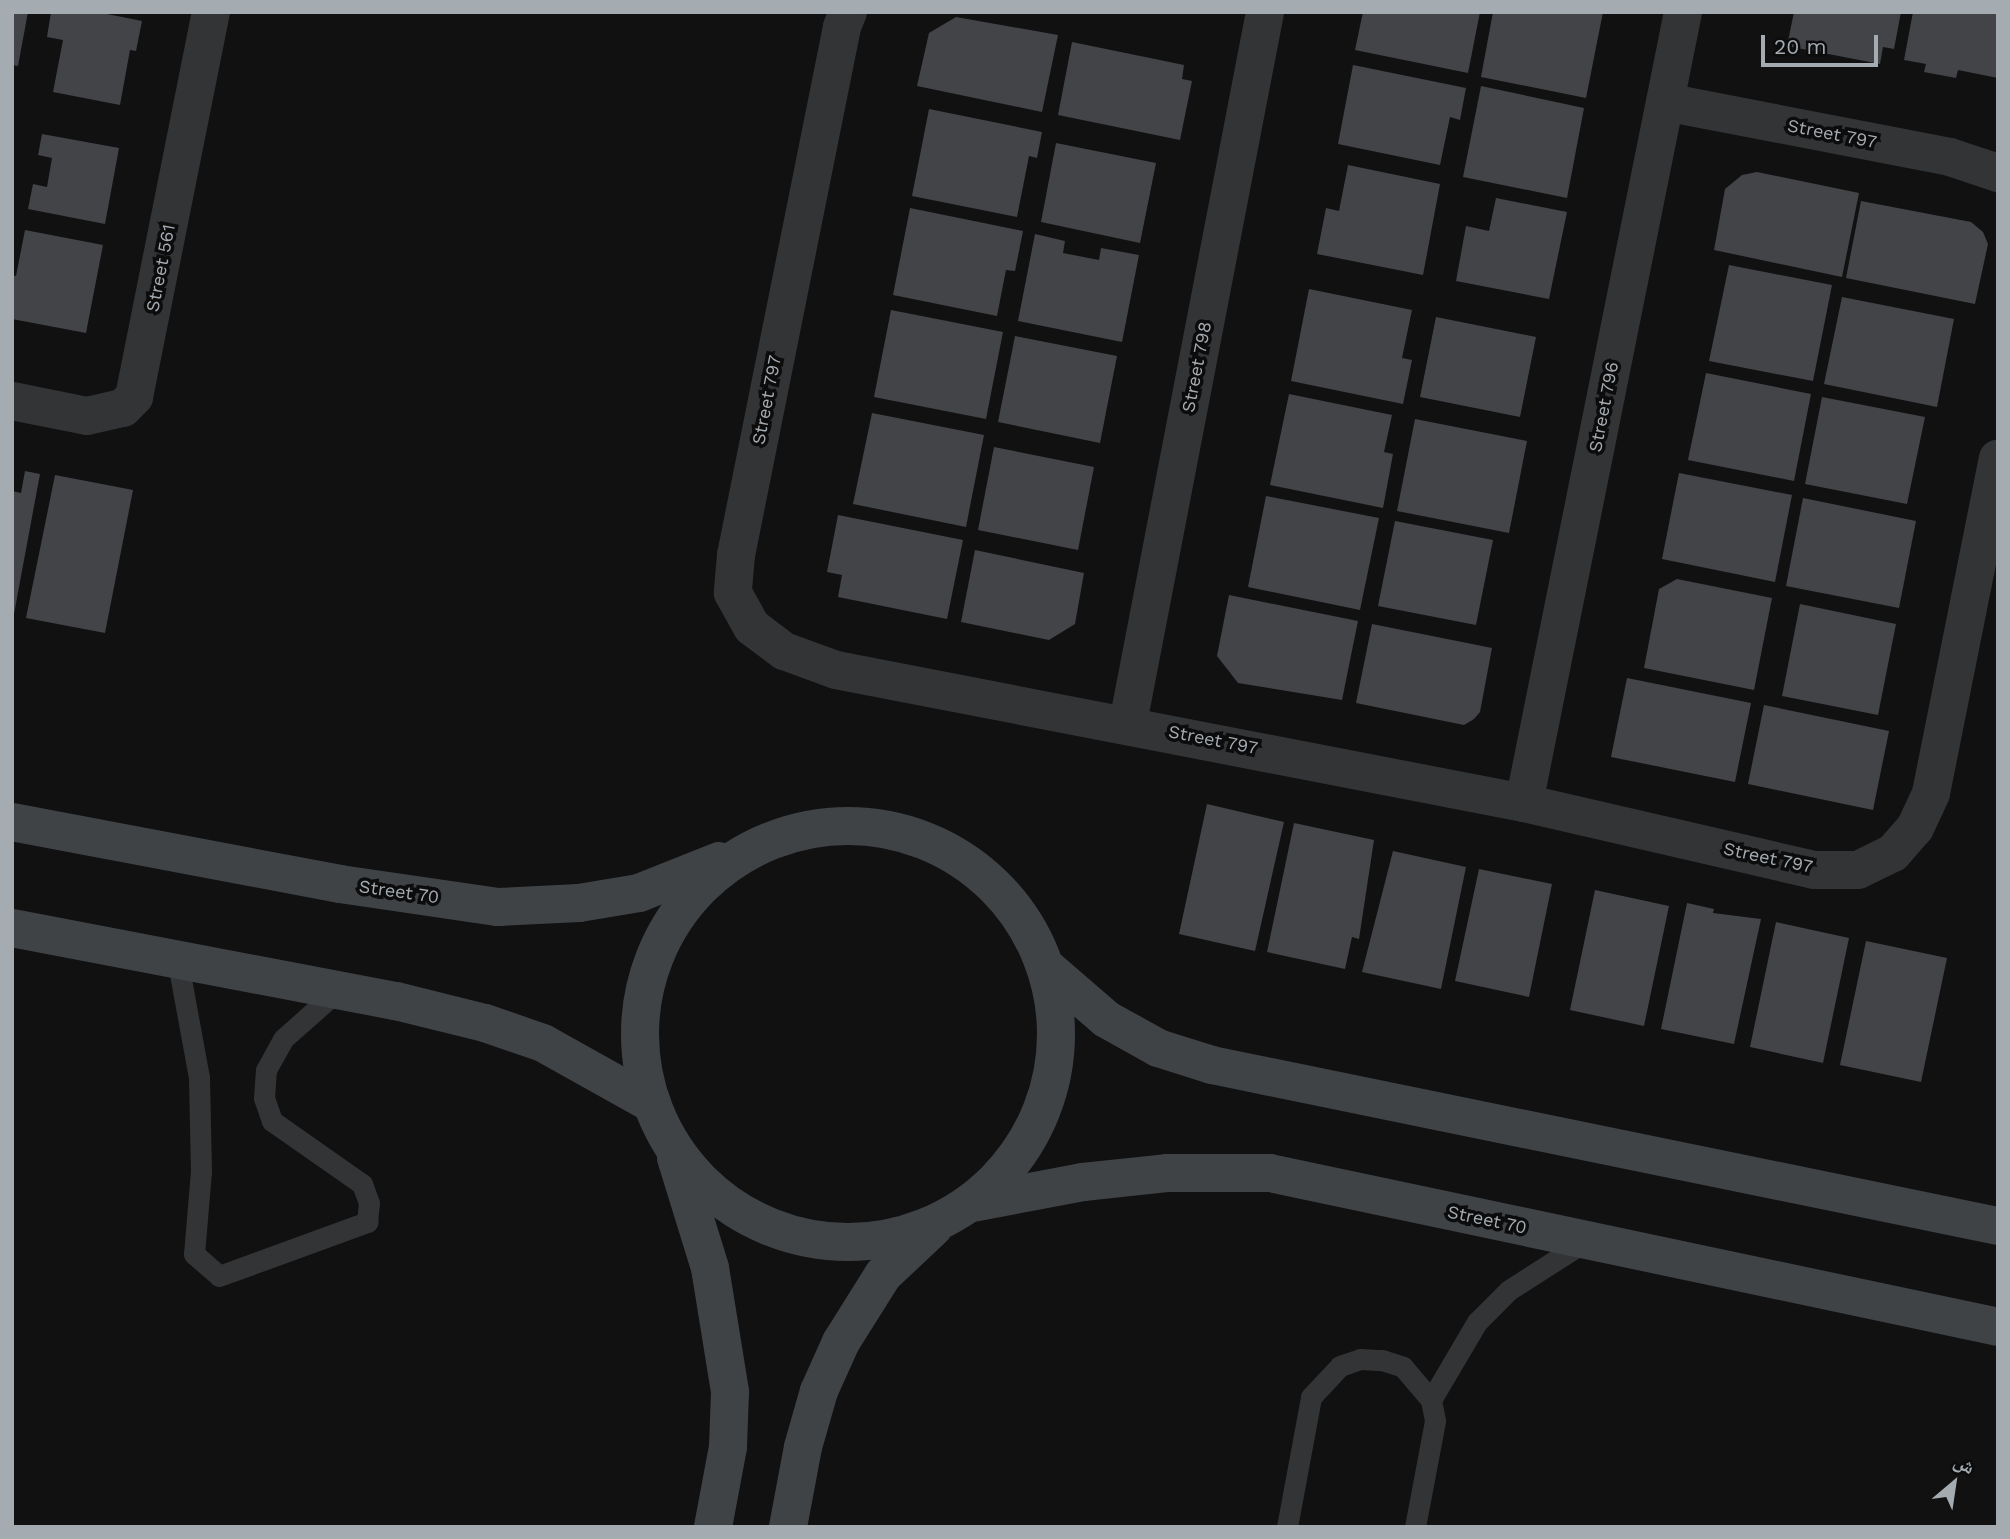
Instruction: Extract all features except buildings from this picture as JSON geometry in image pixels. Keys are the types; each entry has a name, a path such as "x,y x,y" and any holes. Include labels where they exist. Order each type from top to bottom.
{"main road":[{"name":"Street 70","path":"12,822 340,884 498,907 579,904 639,893 779,836"},
{"path":"673,1146 723,1199 763,1224 821,1241 882,1240 939,1222 972,1203 1011,1167 1039,1122 1054,1072 1057,1019 1047,968 1027,925 998,888 961,858 918,837 849,826 779,836 737,857 700,886 671,923 651,965 640,1011 640,1059 652,1104 673,1146 710,1268 730,1392 728,1447 713,1527"},
{"path":"12,928 178,963 337,991 485,1023 542,1043 652,1104"},
{"path":"1047,968 1106,1019 1158,1048 1212,1065 1998,1226"},
{"name":"Street 70","path":"972,1203 1083,1182 1167,1173 1270,1173 1998,1327"},
{"path":"788,1527 806,1436 841,1342 883,1275 939,1222"}],"street":[{"name":"Street 561","path":"12,401 87,416 123,408 134,397 211,12"},
{"name":"Street 797","path":"848,12 842,27 747,501 733,593 752,627 784,651 836,670 1128,723 1524,803 1814,870 1858,870 1893,853 1915,828 1931,793 1989,562 1998,458"},
{"name":"Street 796","path":"1524,803 1683,12"},
{"name":"Street 798","path":"1128,723 1263,13"},
{"name":"Street 797","path":"1665,102 1950,157 1998,173"}],"lane":[{"path":"178,963 200,1077 201,1171 194,1254 219,1276 367,1222 369,1203 362,1184 272,1121 264,1098 267,1070 283,1039 337,991"},
{"path":"1430,1400 1464,1341 1509,1290 1585,1241"},
{"path":"1287,1527 1311,1397 1323,1379 1340,1366 1382,1360 1403,1367 1430,1400 1435,1421 1415,1527"}]}
